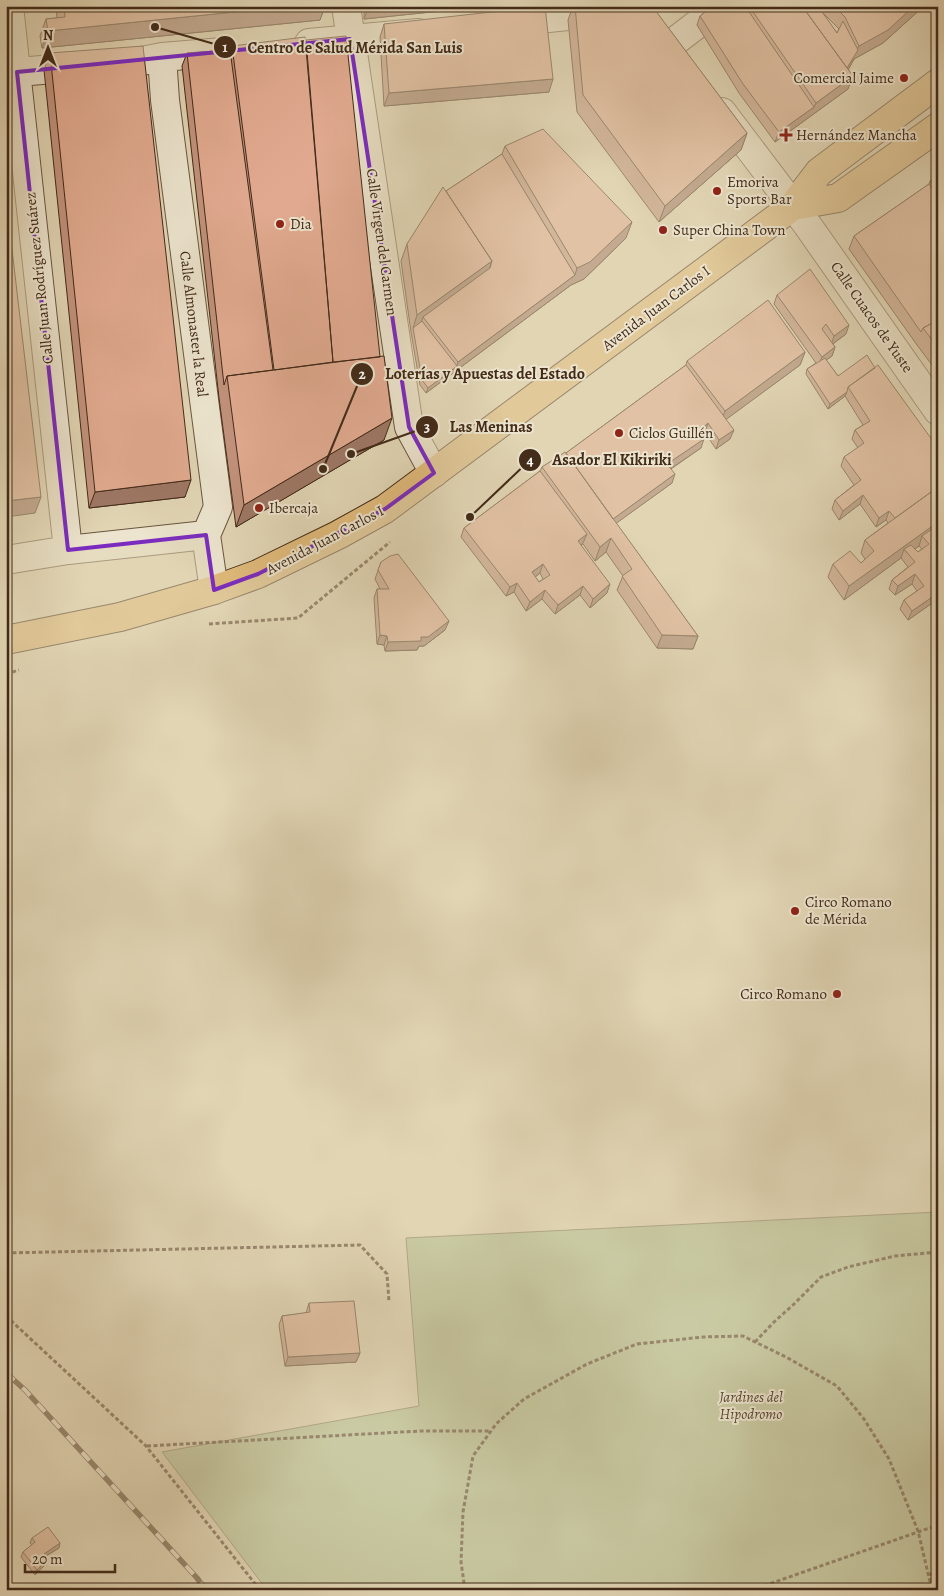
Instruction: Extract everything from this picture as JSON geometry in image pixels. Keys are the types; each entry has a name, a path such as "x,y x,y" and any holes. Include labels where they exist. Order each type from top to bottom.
{"main road":[{"name":"Avenida Juan Carlos I","path":"800,215 819,172 938,83"},
{"name":"Avenida Juan Carlos I","path":"6,640 120,617 214,590 258,574 338,536 385,509 800,215 838,198 938,127"}],"street":[{"name":"Calle Juan Rodríguez Suárez","path":"9,6 12,73 68,550"},
{"name":"Calle Virgen del Carmen","path":"346,6 409,427 434,473"},
{"path":"483,25 604,12 643,18 676,53 722,6"},
{"path":"281,46 446,30"},
{"path":"12,73 243,50"},
{"name":"Calle Almonaster la Real","path":"162,57 165,100 218,507 206,536"},
{"name":"Calle Cuacos de Yuste","path":"706,92 800,215 938,411"},
{"path":"6,560 68,550 206,536 214,590"}],"path":[{"path":"6,1254 360,1245 387,1274 389,1302"},
{"path":"755,1342 820,1277 848,1266 895,1256 938,1252"},
{"path":"6,1316 146,1446 260,1590"},
{"path":"465,1590 461,1562 463,1512 473,1456 496,1424 524,1400 587,1364 637,1344 703,1337 743,1336 786,1357 837,1386 864,1418 889,1459 918,1531 932,1590"},
{"path":"146,1446 420,1431 490,1431"},
{"path":"752,1590 938,1524"},
{"path":"929,1575 938,1571"}],"highlighted area":[{"path":"350,39 409,427 434,473 385,509 258,574 214,590 206,535 68,550 17,72"}],"green space":[{"name":"Jardines del Hipodromo","path":"938,1212 938,1590 267,1590 162,1452 419,1406 406,1238"}],"building":[{"path":"64,6 293,6 48,31 46,19 65,17"},
{"path":"545,6 553,79 389,93 384,24"},
{"path":"575,6 652,6 747,133 665,206 583,95"},
{"path":"713,6 745,6 814,107 779,132 743,84 700,16"},
{"path":"749,6 802,6 853,76 816,103"},
{"path":"802,6 818,6 837,33 843,21 858,50 847,68"},
{"path":"834,6 914,6 888,30 859,46 845,17"},
{"path":"346,36 380,357 333,362 306,40"},
{"name":"Dia","path":"305,37 333,362 274,370 232,46"},
{"path":"143,46 191,480 95,492 50,53"},
{"path":"230,50 273,370 227,376 224,385 187,53"},
{"path":"543,129 632,222 590,262 577,268 505,146"},
{"path":"502,154 575,275 458,362 423,317 490,268 492,261 446,191"},
{"path":"938,175 938,192 930,181"},
{"path":"929,184 938,197 938,320 923,328 921,332 854,236"},
{"path":"443,187 492,261 417,315 407,244"},
{"path":"6,198 41,497 6,501"},
{"path":"810,269 849,325 834,336 826,324 822,329 835,347 822,357 777,295"},
{"path":"768,300 805,352 725,411 687,361"},
{"path":"938,320 938,348 923,328"},
{"path":"422,321 457,366 428,388 422,380 413,328"},
{"path":"867,355 875,368 848,387 847,392 830,404 807,369 825,358 838,376"},
{"path":"384,356 392,418 244,505 227,376"},
{"path":"686,365 734,430 719,440 708,423 699,431 704,439 667,464 675,474 613,519 566,453"},
{"path":"878,365 938,448 938,487 895,518 889,511 879,518 863,495 843,511 835,500 861,480 844,457 864,443 855,430 870,421 848,387"},
{"path":"565,452 698,636 662,635 622,576 632,569 611,538 600,547 542,467"},
{"path":"540,471 587,534 578,541 610,584 593,599 583,586 558,605 545,590 530,602 517,583 510,587 464,528","holes":["543,564 550,575 539,582 532,572"]},
{"path":"938,487 938,522 849,586 833,564 850,551 861,563 874,551 865,540"},
{"path":"938,525 938,593 912,611 904,600 924,586 915,574 898,586 892,580 915,562 904,549 911,545 918,552 929,544 922,536"},
{"path":"398,554 449,621 428,637 421,637 421,641 388,642 387,636 380,635 377,589 389,589 378,570 381,562 390,556"},
{"path":"354,1301 360,1353 288,1357 282,1316 310,1312 309,1303"},
{"path":"48,1527 60,1543 44,1554 48,1559 37,1570 23,1552 35,1542 32,1538"}],"railway":[{"path":"6,1373 25,1390 206,1590"}],"place":[{"name":"Centro de Salud Mérida San Luis","path":"155,27"},
{"name":"Comercial Jaime","path":"904,78"},
{"name":"Hernández Mancha","path":"786,135"},
{"name":"Emoriva Sports Bar","path":"717,191"},
{"name":"Dia","path":"280,224"},
{"name":"Super China Town","path":"663,230"},
{"name":"Ciclos Guillén","path":"619,433"},
{"name":"Las Meninas","path":"351,454"},
{"name":"Loterías y Apuestas del Estado","path":"323,469"},
{"name":"Ibercaja","path":"259,508"},
{"name":"Asador El Kikiriki","path":"470,517"},
{"name":"Circo Romano de Mérida","path":"795,911"},
{"name":"Circo Romano","path":"837,994"}]}
